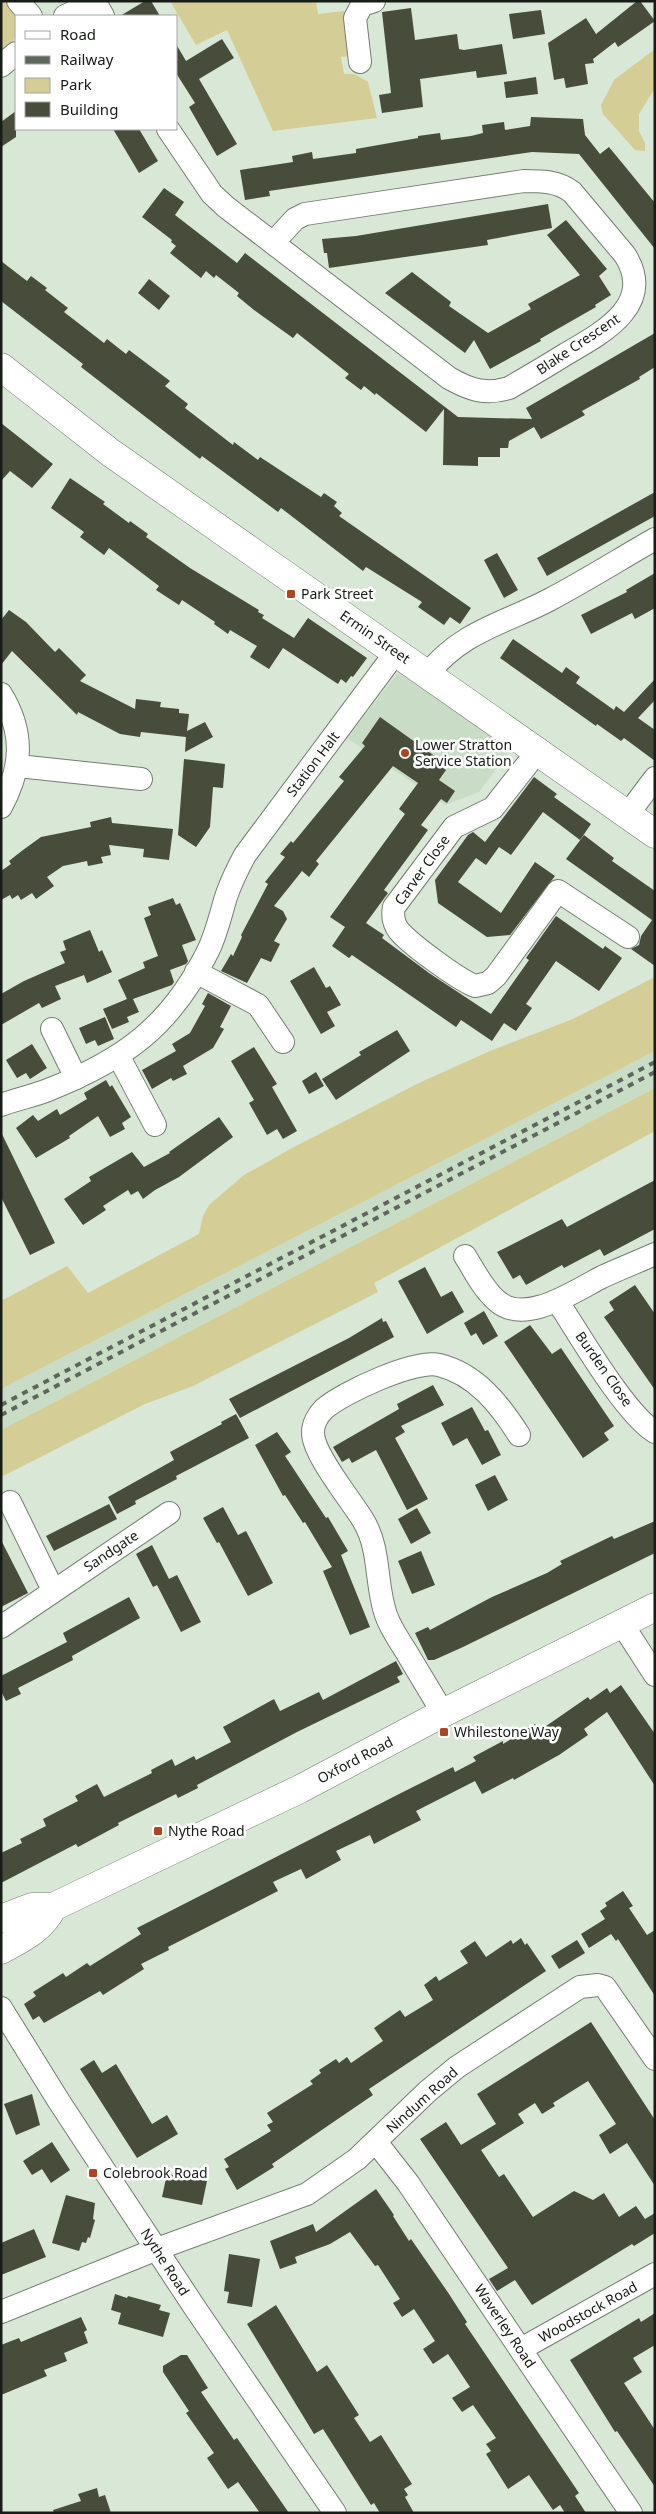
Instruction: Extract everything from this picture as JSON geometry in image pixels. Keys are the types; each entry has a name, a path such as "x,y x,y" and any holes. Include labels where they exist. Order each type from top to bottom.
{"street":[{"path":"18,1 30,15"},
{"path":"360,62 354,18 362,5 374,1"},
{"path":"67,15 95,2 102,15"},
{"path":"1,66 15,54"},
{"name":"Blake Crescent","path":"169,130 212,194 274,243 449,378 475,391 488,392 509,388 618,321 634,296 636,284 632,265 572,192 566,187 541,181 524,181 306,214 285,229 274,243"},
{"name":"Ermin Street","path":"1,367 111,453 655,834"},
{"path":"428,674 439,659 455,645 548,600 655,539"},
{"name":"Station Halt","path":"1,1105 46,1091 119,1057 165,1017 196,972 209,949 233,878 245,856 263,829 396,652"},
{"path":"1,694 16,738 18,766 14,781 1,807"},
{"name":"Carver Close","path":"537,752 493,808 454,827 442,841 394,907 394,918 397,927 401,934 475,986 488,983 496,976 558,891 628,937"},
{"path":"18,766 141,779"},
{"path":"628,814 655,778"},
{"path":"196,972 258,1005 283,1042"},
{"path":"52,1030 76,1078"},
{"path":"119,1057 156,1125"},
{"path":"465,1256 496,1300 502,1304 525,1308 558,1302 602,1277 655,1254"},
{"name":"Burden Close","path":"558,1302 621,1394 643,1423 655,1432"},
{"path":"443,1714 390,1624 383,1605 375,1550 370,1533 316,1448 314,1428 321,1412 332,1403 390,1374 416,1365 432,1364 452,1370 484,1389 494,1399 519,1435"},
{"path":"10,1502 53,1590"},
{"name":"Sandgate","path":"1,1627 170,1512"},
{"name":"Oxford Road","path":"1,1919 32,1907 53,1907 251,1813 655,1607"},
{"path":"622,1624 655,1675"},
{"name":"Oxford Road","path":"1,1950 26,1937 46,1921 53,1907"},
{"name":"Nindum Road","path":"157,2249 307,2194 350,2164 376,2142 428,2090 457,2067 580,1987 598,1985 605,1987 611,1993 655,2059"},
{"name":"Nythe Road","path":"1,2008 157,2249 334,2513"},
{"name":"Waverley Road","path":"376,2142 408,2183 631,2513"},
{"path":"1,2312 157,2249"},
{"name":"Woodstock Road","path":"521,2349 655,2274"}],"shaded area":[{"path":"400,670 514,745 479,792 445,805 347,738"},
{"path":"655,1051 655,1088 1,1430 1,1389"}],"green space":[{"path":"1,1 9,1 22,15 15,15 13,41 1,52"},
{"path":"170,1 316,1 318,14 344,11 349,56 341,57 344,74 354,74 368,82 377,118 273,131 227,30 196,45"},
{"path":"655,49 655,88 639,114 639,131 645,143 645,151 635,150 603,114 601,105 614,80"},
{"path":"655,977 655,1051 1,1389 1,1301 67,1266 88,1293 199,1234 203,1216 209,1205 244,1175 292,1148 421,1082 490,1051 573,1019"},
{"path":"655,1088 655,1131 374,1283 378,1292 193,1386 145,1404 1,1477 1,1430"}],"building":[{"path":"145,1 151,1 159,15 122,15"},
{"path":"637,1 640,1 655,21 618,47 615,42 593,59 594,63 585,64 588,84 566,88 564,78 554,80 548,43 586,18 596,34"},
{"path":"411,8 415,40 457,34 459,49 464,50 502,44 507,74 477,78 476,71 420,79 423,107 382,113 379,95 391,93 382,12"},
{"path":"541,10 545,34 513,39 509,14"},
{"path":"222,39 234,58 199,79 237,144 217,156 189,107 195,103 178,76 178,47 186,61"},
{"path":"536,77 538,94 506,98 504,82"},
{"path":"15,112 16,137 1,147 1,122"},
{"path":"531,117 583,119 585,135 600,154 609,147 655,203 655,249 579,154 532,152 269,191 270,196 245,200 240,170 293,162 292,156 312,152 313,159 356,153 356,149 418,138 418,136 440,133 441,140 471,136 483,133 482,125 504,122 505,130 530,126"},
{"path":"114,130 140,130 158,161 139,173"},
{"path":"164,188 184,202 175,215 237,263 245,253 458,417 532,419 526,408 655,333 655,367 639,377 640,379 582,411 585,415 541,439 534,427 509,441 508,448 500,448 500,457 478,457 478,466 443,465 444,409 426,432 376,393 375,395 364,386 361,390 345,378 349,374 297,333 293,338 254,310 237,296 239,293 216,275 214,278 206,271 201,278 170,253 176,246 171,242 172,240 142,217"},
{"path":"548,204 552,228 487,240 488,245 329,268 327,253 324,253 322,239 356,236"},
{"path":"566,220 607,269 599,276 611,295 595,305 596,307 540,339 541,341 490,369 474,340 465,353 385,293 412,272 451,302 449,306 488,333 531,309 528,304 580,275 547,235"},
{"path":"1,261 27,281 31,276 47,288 45,290 68,308 64,312 104,343 107,339 126,354 129,350 170,381 165,386 188,404 185,408 233,445 234,442 258,460 260,457 321,497 324,493 337,502 334,506 342,513 339,516 471,608 460,624 450,617 444,625 418,607 422,602 366,567 363,571 281,508 278,512 202,456 200,459 81,367 83,364 1,301"},
{"path":"149,279 170,296 159,310 138,293"},
{"path":"1,423 53,464 32,488 10,471 1,481"},
{"path":"70,478 105,502 103,504 129,523 130,521 148,534 146,537 190,568 259,610 258,612 264,615 262,618 294,638 308,618 367,658 353,677 351,676 346,683 341,679 338,684 283,648 269,669 250,657 257,646 230,630 228,634 214,624 215,622 182,600 179,605 156,590 159,586 109,548 104,555 80,537 84,532 51,508"},
{"path":"655,492 655,516 547,576 537,558"},
{"path":"497,553 518,590 504,598 484,560"},
{"path":"655,573 655,608 635,619 632,613 591,634 581,615 627,592 626,590"},
{"path":"9,610 26,622 55,652 59,648 86,675 80,681 135,709 136,699 161,702 160,707 179,709 179,713 189,714 187,731 205,722 213,737 185,752 186,737 141,732 140,737 120,734 78,712 77,715 12,651 1,665 1,620"},
{"path":"513,639 562,673 566,667 580,677 576,683 614,710 616,706 624,712 655,679 655,700 638,718 655,730 655,761 624,738 621,741 597,724 596,726 500,658"},
{"path":"380,717 443,762 441,766 446,770 439,780 455,791 447,803 441,799 421,825 428,830 384,890 388,893 366,923 384,935 382,938 429,973 491,1014 529,960 526,958 556,916 603,949 605,946 622,958 599,991 556,961 526,1004 532,1008 516,1031 504,1023 492,1041 461,1020 456,1027 352,955 349,958 332,946 345,927 330,917 405,814 399,809 418,783 393,766 316,861 319,864 309,877 302,871 274,906 283,911 287,919 274,941 280,944 271,962 261,958 247,983 221,971 231,954 233,956 242,937 241,935 268,884 265,882 285,857 280,854 291,841 293,843 344,781 339,777 365,746 362,743"},
{"path":"184,759 225,764 223,788 213,787 210,827 196,847 178,835"},
{"path":"534,777 557,794 554,797 591,824 580,840 543,812 511,855 499,847 486,865 476,858 458,882 501,913 535,862 555,876 510,935 487,937 438,903 435,880 468,835 473,832 485,842"},
{"path":"111,817 112,823 173,829 169,860 143,857 144,849 109,845 111,855 101,857 103,863 88,866 87,861 63,866 47,877 54,886 36,899 32,893 21,900 18,895 12,899 10,895 1,900 1,871 11,864 9,861 23,850 41,837 91,827 90,822"},
{"path":"584,835 614,858 612,861 655,891 655,966 631,949 639,945 641,936 652,920 566,859"},
{"path":"173,898 176,905 180,903 196,940 182,945 188,961 186,964 170,970 174,982 172,985 133,999 139,1012 127,1017 129,1022 112,1029 103,1009 127,999 118,980 145,968 143,962 158,956 144,918 151,915 148,907"},
{"path":"90,930 99,952 102,950 112,972 87,983 84,975 55,986 61,999 42,1008 39,1003 1,1025 1,994 24,981 65,963 60,952 66,950 63,941"},
{"path":"314,967 326,988 330,986 341,1005 327,1012 335,1026 321,1034 290,981"},
{"path":"208,993 231,1006 220,1027 224,1029 213,1048 183,1066 187,1074 173,1081 171,1078 152,1089 142,1070 176,1051 172,1044 190,1033 205,1006 202,1004"},
{"path":"105,1017 114,1039 98,1046 95,1040 86,1044 79,1028"},
{"path":"397,1030 410,1051 336,1100 322,1079 361,1055 359,1052"},
{"path":"32,1044 47,1068 30,1079 26,1073 17,1078 6,1060"},
{"path":"254,1047 277,1084 272,1087 297,1131 283,1139 277,1129 267,1135 249,1103 254,1100 231,1061"},
{"path":"316,1072 324,1086 309,1094 302,1081"},
{"path":"106,1080 110,1087 112,1085 131,1117 122,1123 125,1129 110,1137 98,1116 69,1136 70,1138 36,1158 16,1128 33,1115 38,1121 57,1109 60,1115 87,1099 84,1093"},
{"path":"219,1117 233,1137 179,1177 143,1199 138,1191 131,1195 128,1190 103,1206 106,1210 83,1225 64,1199 91,1181 89,1177 132,1152 144,1167 170,1153"},
{"path":"1,1132 55,1243 30,1255 1,1197"},
{"path":"655,1180 655,1229 604,1256 600,1249 564,1268 562,1265 526,1285 520,1275 513,1279 497,1252 562,1219 567,1227"},
{"path":"425,1267 441,1297 452,1291 464,1312 427,1334 398,1281"},
{"path":"635,1285 655,1314 655,1390 604,1317 614,1310 609,1302"},
{"path":"484,1311 498,1336 483,1345 476,1333 471,1336 464,1323"},
{"path":"382,1318 383,1322 386,1321 394,1337 240,1418 229,1399 349,1338"},
{"path":"530,1325 552,1354 561,1348 614,1426 604,1433 609,1440 583,1458 504,1342"},
{"path":"433,1385 444,1405 401,1426 405,1432 395,1438 428,1499 407,1510 376,1450 352,1463 349,1458 342,1462 333,1447 399,1409 397,1404"},
{"path":"472,1407 485,1431 488,1430 501,1455 482,1465 467,1438 453,1446 441,1423"},
{"path":"236,1414 249,1438 176,1476 177,1479 135,1501 136,1504 117,1514 108,1497 174,1460 170,1452 222,1424 221,1422"},
{"path":"277,1432 291,1452 285,1456 326,1518 328,1517 348,1551 341,1555 370,1627 350,1635 323,1571 332,1567 305,1522 303,1523 285,1495 283,1496 255,1445"},
{"path":"495,1475 508,1500 488,1511 475,1485"},
{"path":"109,1504 117,1519 54,1551 46,1536"},
{"path":"223,1507 238,1535 246,1531 273,1583 248,1596 219,1542 217,1543 203,1518"},
{"path":"417,1508 431,1533 411,1544 398,1519"},
{"path":"655,1521 655,1553 463,1647 434,1660 428,1660 415,1633 428,1627 430,1630 492,1597 547,1573 562,1564 560,1561 612,1536 614,1539"},
{"path":"1,1540 28,1593 1,1607"},
{"path":"152,1545 169,1579 177,1575 201,1622 181,1632 157,1585 153,1587 136,1554"},
{"path":"421,1551 435,1585 412,1594 398,1561"},
{"path":"129,1597 140,1618 72,1656 73,1660 18,1688 21,1694 6,1701 1,1691 1,1676 67,1642 63,1633"},
{"path":"396,1661 403,1674 397,1677 400,1682 297,1732 197,1785 198,1788 178,1798 176,1794 118,1823 119,1825 78,1847 76,1844 1,1883 1,1853 22,1843 20,1839 46,1826 43,1819 78,1801 75,1796 97,1784 104,1797 152,1773 151,1770 172,1759 175,1766 194,1756 196,1760 231,1742 223,1727 274,1699 280,1711 319,1692 323,1700"},
{"path":"621,1685 655,1734 655,1786 607,1712 584,1729 588,1735 559,1755 514,1780 513,1778 482,1794 475,1781 416,1811 421,1820 374,1844 370,1835 336,1851 341,1860 306,1879 301,1869 273,1882 278,1891 168,1947 169,1950 141,1964 144,1969 103,1995 100,1991 44,2023 39,2016 33,2020 24,2004 36,1996 33,1992 63,1973 66,1977 87,1963 90,1966 141,1934 137,1928 453,1767 455,1772 476,1761 473,1757 503,1741 503,1744 535,1724 539,1731 588,1697 590,1700 607,1688 610,1693"},
{"path":"623,1891 633,1906 629,1908 647,1935 655,1930 655,1996 618,1939 616,1941 611,1934 589,1948 581,1934 605,1919 600,1911 607,1906 605,1903"},
{"path":"521,1938 525,1945 527,1943 546,1971 369,2089 373,2095 272,2164 274,2167 237,2190 225,2169 229,2167 224,2159 271,2131 267,2125 273,2122 267,2113 313,2084 310,2081 321,2073 319,2070 336,2059 339,2063 347,2057 351,2063 383,2041 374,2028 400,2010 405,2017 433,2000 424,1985 436,1976 439,1981 468,1963 460,1951 475,1941 486,1957 511,1940 513,1944"},
{"path":"577,1940 585,1953 559,1969 551,1956"},
{"path":"591,2022 655,2120 655,2186 627,2143 610,2154 599,2135 616,2124 588,2081 553,2103 555,2106 542,2114 535,2103 518,2114 524,2123 481,2150 499,2177 504,2174 533,2217 574,2191 593,2200 604,2193 619,2217 636,2206 645,2219 655,2213 655,2233 634,2246 632,2244 532,2305 515,2280 497,2291 489,2279 508,2268 420,2139 446,2122 461,2145 496,2124 477,2094"},
{"path":"94,2060 102,2073 116,2064 152,2124 167,2115 178,2134 137,2158 80,2069"},
{"path":"32,2094 40,2125 16,2135 4,2104"},
{"path":"52,2142 70,2170 51,2183 42,2169 32,2175 23,2161"},
{"path":"167,2174 207,2181 202,2205 162,2197"},
{"path":"376,2189 409,2241 411,2239 449,2294 467,2322 465,2324 579,2493 575,2496 586,2513 565,2513 560,2505 553,2510 529,2475 508,2489 486,2454 491,2451 486,2444 496,2438 473,2405 462,2412 452,2398 470,2387 448,2354 433,2364 423,2349 435,2341 414,2309 402,2317 393,2303 400,2299 378,2265 375,2266 350,2232 330,2244 295,2257 297,2263 280,2269 270,2241 313,2224 316,2232"},
{"path":"66,2195 95,2203 93,2219 95,2220 90,2238 88,2237 86,2243 82,2242 79,2251 52,2243"},
{"path":"34,2229 46,2257 1,2275 1,2243"},
{"path":"229,2254 260,2259 252,2307 227,2303 229,2292 224,2291"},
{"path":"115,2294 161,2305 159,2310 170,2313 163,2337 118,2324 121,2313 111,2310"},
{"path":"276,2305 317,2372 327,2365 359,2415 354,2418 370,2442 381,2435 412,2484 404,2489 408,2495 405,2497 414,2513 380,2513 374,2503 371,2505 323,2429 314,2434 247,2324"},
{"path":"655,2313 655,2345 633,2358 642,2372 624,2383 655,2430 655,2487 617,2431 615,2432 570,2360 639,2318 641,2322"},
{"path":"81,2317 87,2330 84,2332 88,2343 64,2353 67,2361 44,2370 47,2376 1,2395 1,2345 19,2338 21,2342"},
{"path":"181,2355 187,2355 208,2388 201,2392 234,2440 237,2438 289,2513 260,2513 238,2482 228,2489 207,2458 214,2453 186,2413 189,2411 163,2372 163,2366"},
{"path":"97,2488 99,2497 105,2495 111,2513 54,2513 53,2510 81,2501 78,2494"}],"railway":[{"path":"1,1405 655,1062"},
{"path":"1,1415 655,1072"}],"place":[{"name":"Park Street","path":"291,594"},
{"name":"Lower Stratton Service Station","path":"405,753"},
{"name":"Whilestone Way","path":"444,1732"},
{"name":"Nythe Road","path":"158,1831"},
{"name":"Colebrook Road","path":"93,2173"}]}
